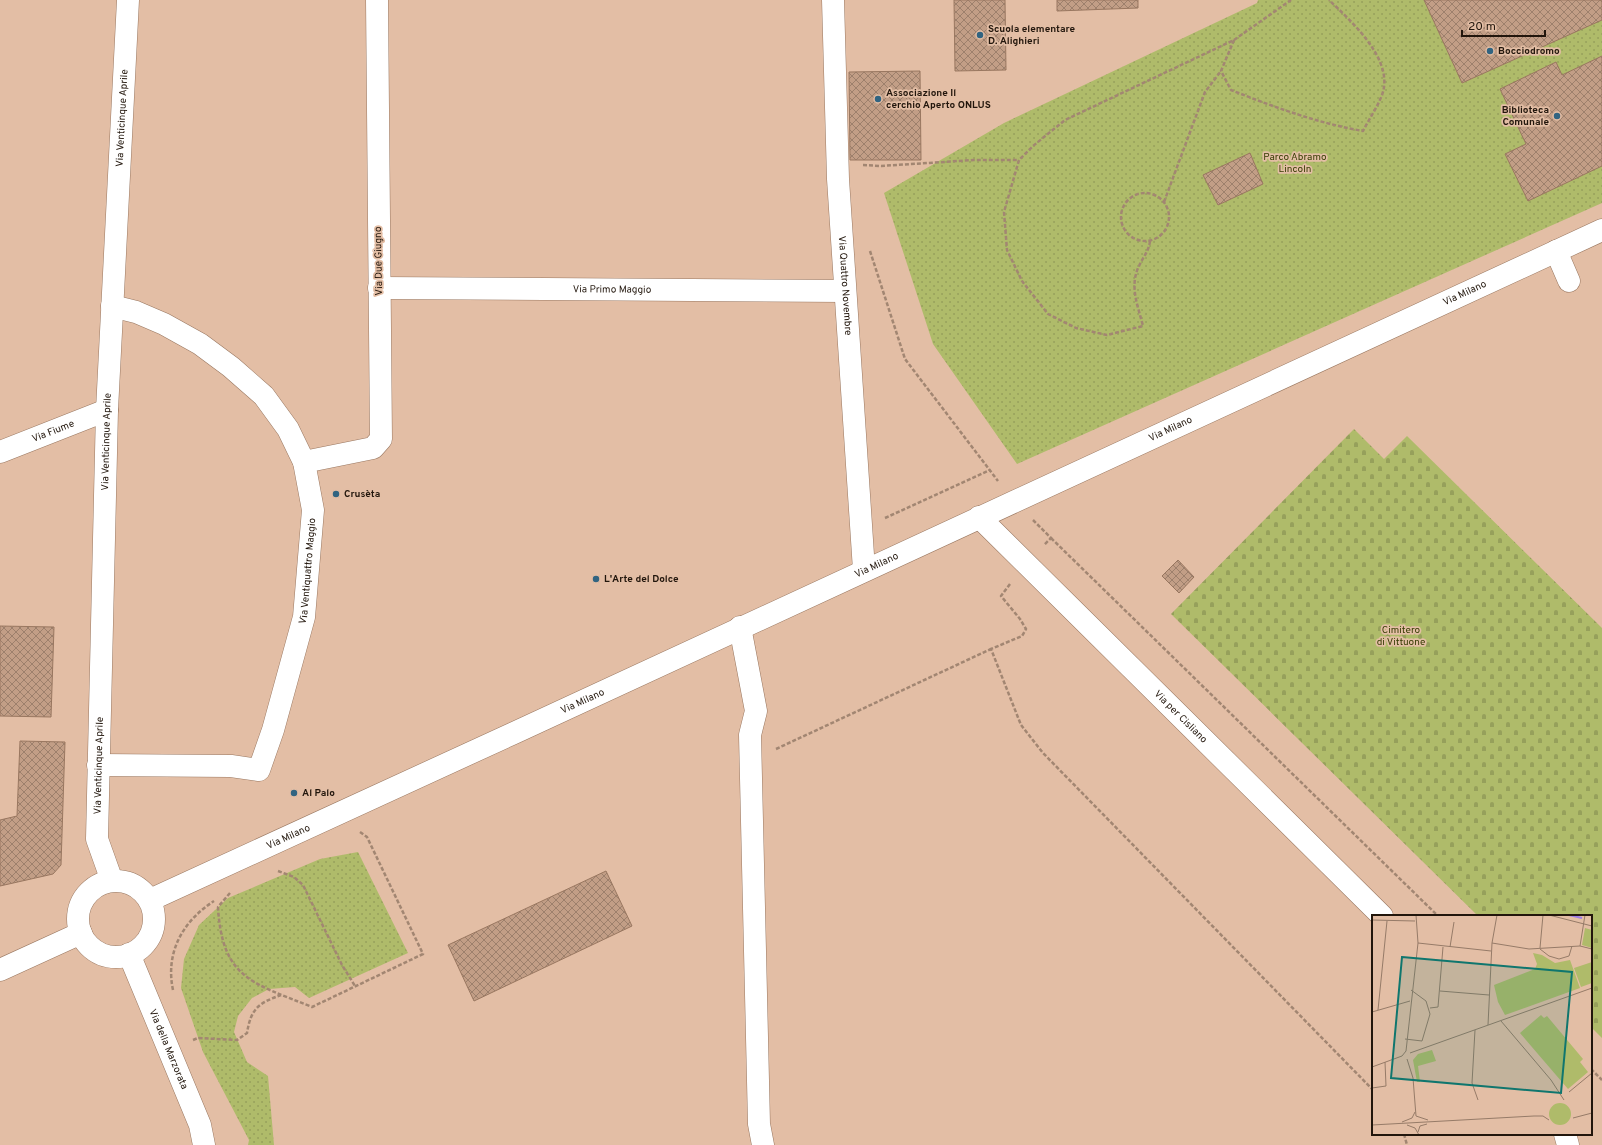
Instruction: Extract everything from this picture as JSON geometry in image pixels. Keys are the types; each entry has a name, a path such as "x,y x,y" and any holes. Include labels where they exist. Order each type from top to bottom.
{"street":[{"name":"Via Venticinque Aprile","path":"112,881 97,839 98,765 107,410 128,0"},
{"name":"Via Due Giugno","path":"304,462 373,448 381,439 377,0"},
{"name":"Via Quattro Novembre","path":"833,0 838,164 864,570"},
{"name":"Via Milano","path":"150,900 348,810 740,627 1602,230"},
{"path":"1556,251 1569,281"},
{"name":"Via Primo Maggio","path":"380,288 845,291"},
{"name":"Via Ventiquattro Maggio","path":"98,765 232,766 259,770 279,708 304,617 313,510 304,462 288,429 264,396 231,367 200,344 164,324 136,312 112,306"},
{"name":"Via Fiume","path":"0,452 107,410"},
{"name":"Via per Cisliano","path":"979,517 1381,915"},
{"path":"740,627 756,711 750,734 750,761 759,1124 763,1145"},
{"path":"112,881 124,882 138,888 150,900 154,914 151,935 141,948 129,954 122,957 101,954 90,947 81,933 79,913 83,900 95,888 112,881"},
{"path":"0,970 81,933"},
{"name":"Via della Marzorata","path":"129,954 200,1125 204,1145"},
{"path":"1565,1135 1568,1145"}],"path":[{"path":"1150,241 1149,250 1138,267 1134,289 1143,326 1107,335 1076,328 1048,314 1022,281 1007,250 1004,212 1019,160 1033,146 1065,120 1234,40 1291,0"},
{"path":"1221,71 1231,90 1296,115 1338,127 1363,131 1383,94 1384,72 1375,52 1360,29 1329,0"},
{"path":"1164,202 1205,92 1221,71 1234,40"},
{"path":"838,164 881,166 967,160 1019,160"},
{"path":"1151,194 1164,202 1168,210 1168,226 1164,232 1150,241 1134,239 1123,227 1122,212 1125,205 1136,195 1151,194"},
{"path":"869,247 905,359 1014,502 1437,915"},
{"path":"861,525 880,521 990,470"},
{"path":"750,761 1022,636 1026,630 1020,619 1001,596 1026,564 1051,538"},
{"path":"991,649 1021,725 1043,753 1372,1089"},
{"path":"224,894 230,891 218,907 219,928 224,947 237,969 258,985 312,1007 423,954 367,837 358,831 348,810"},
{"path":"275,871 280,871 294,877 303,885 342,965 355,986"},
{"path":"174,992 173,954 184,928 207,905 218,898"},
{"path":"190,1041 198,1038 237,1040 247,1033 249,1019 262,1002 282,994"},
{"path":"1592,1070 1602,1080"},
{"path":"1404,1135 1407,1145"}],"green space":[{"name":"Parco Abramo Lincoln","path":"1258,0 1602,0 1602,203 1017,464 933,344 884,193 1004,123 1257,3"},
{"name":"Cimitero di Vittuone","path":"1354,429 1384,459 1407,436 1602,628 1602,1038 1592,1028 1592,915 1477,915 1171,614"},
{"path":"358,852 408,953 309,998 295,987 269,989 252,998 238,1016 234,1032 247,1062 268,1076 274,1145 248,1145 249,1140 203,1052 181,988 184,959 199,925 228,898 320,859"}],"building":[{"name":"Scuola elementare D. Alighieri","path":"954,0 1005,0 1006,70 955,71"},
{"path":"1057,0 1138,0 1138,8 1057,11"},
{"name":"Bocciodromo","path":"1424,0 1602,0 1602,20 1462,83"},
{"name":"Biblioteca Comunale","path":"1602,56 1602,166 1528,201 1505,154 1526,144 1500,89 1556,62 1562,75"},
{"path":"920,71 921,160 850,160 849,72"},
{"path":"1250,153 1263,184 1218,205 1203,175"},
{"path":"1178,560 1194,577 1179,593 1162,576"},
{"path":"0,626 54,627 51,717 0,716"},
{"path":"20,741 65,742 61,865 53,874 0,886 0,820 17,816"},
{"path":"606,871 632,926 474,1001 448,945"}],"place":[{"name":"Scuola elementare D. Alighieri","path":"980,35"},
{"name":"Bocciodromo","path":"1490,51"},
{"name":"Associazione Il cerchio Aperto ONLUS","path":"878,99"},
{"name":"Biblioteca Comunale","path":"1557,116"},
{"name":"Crusèta","path":"336,494"},
{"name":"L'Arte del Dolce","path":"596,579"},
{"name":"Al Palo","path":"294,793"}]}
